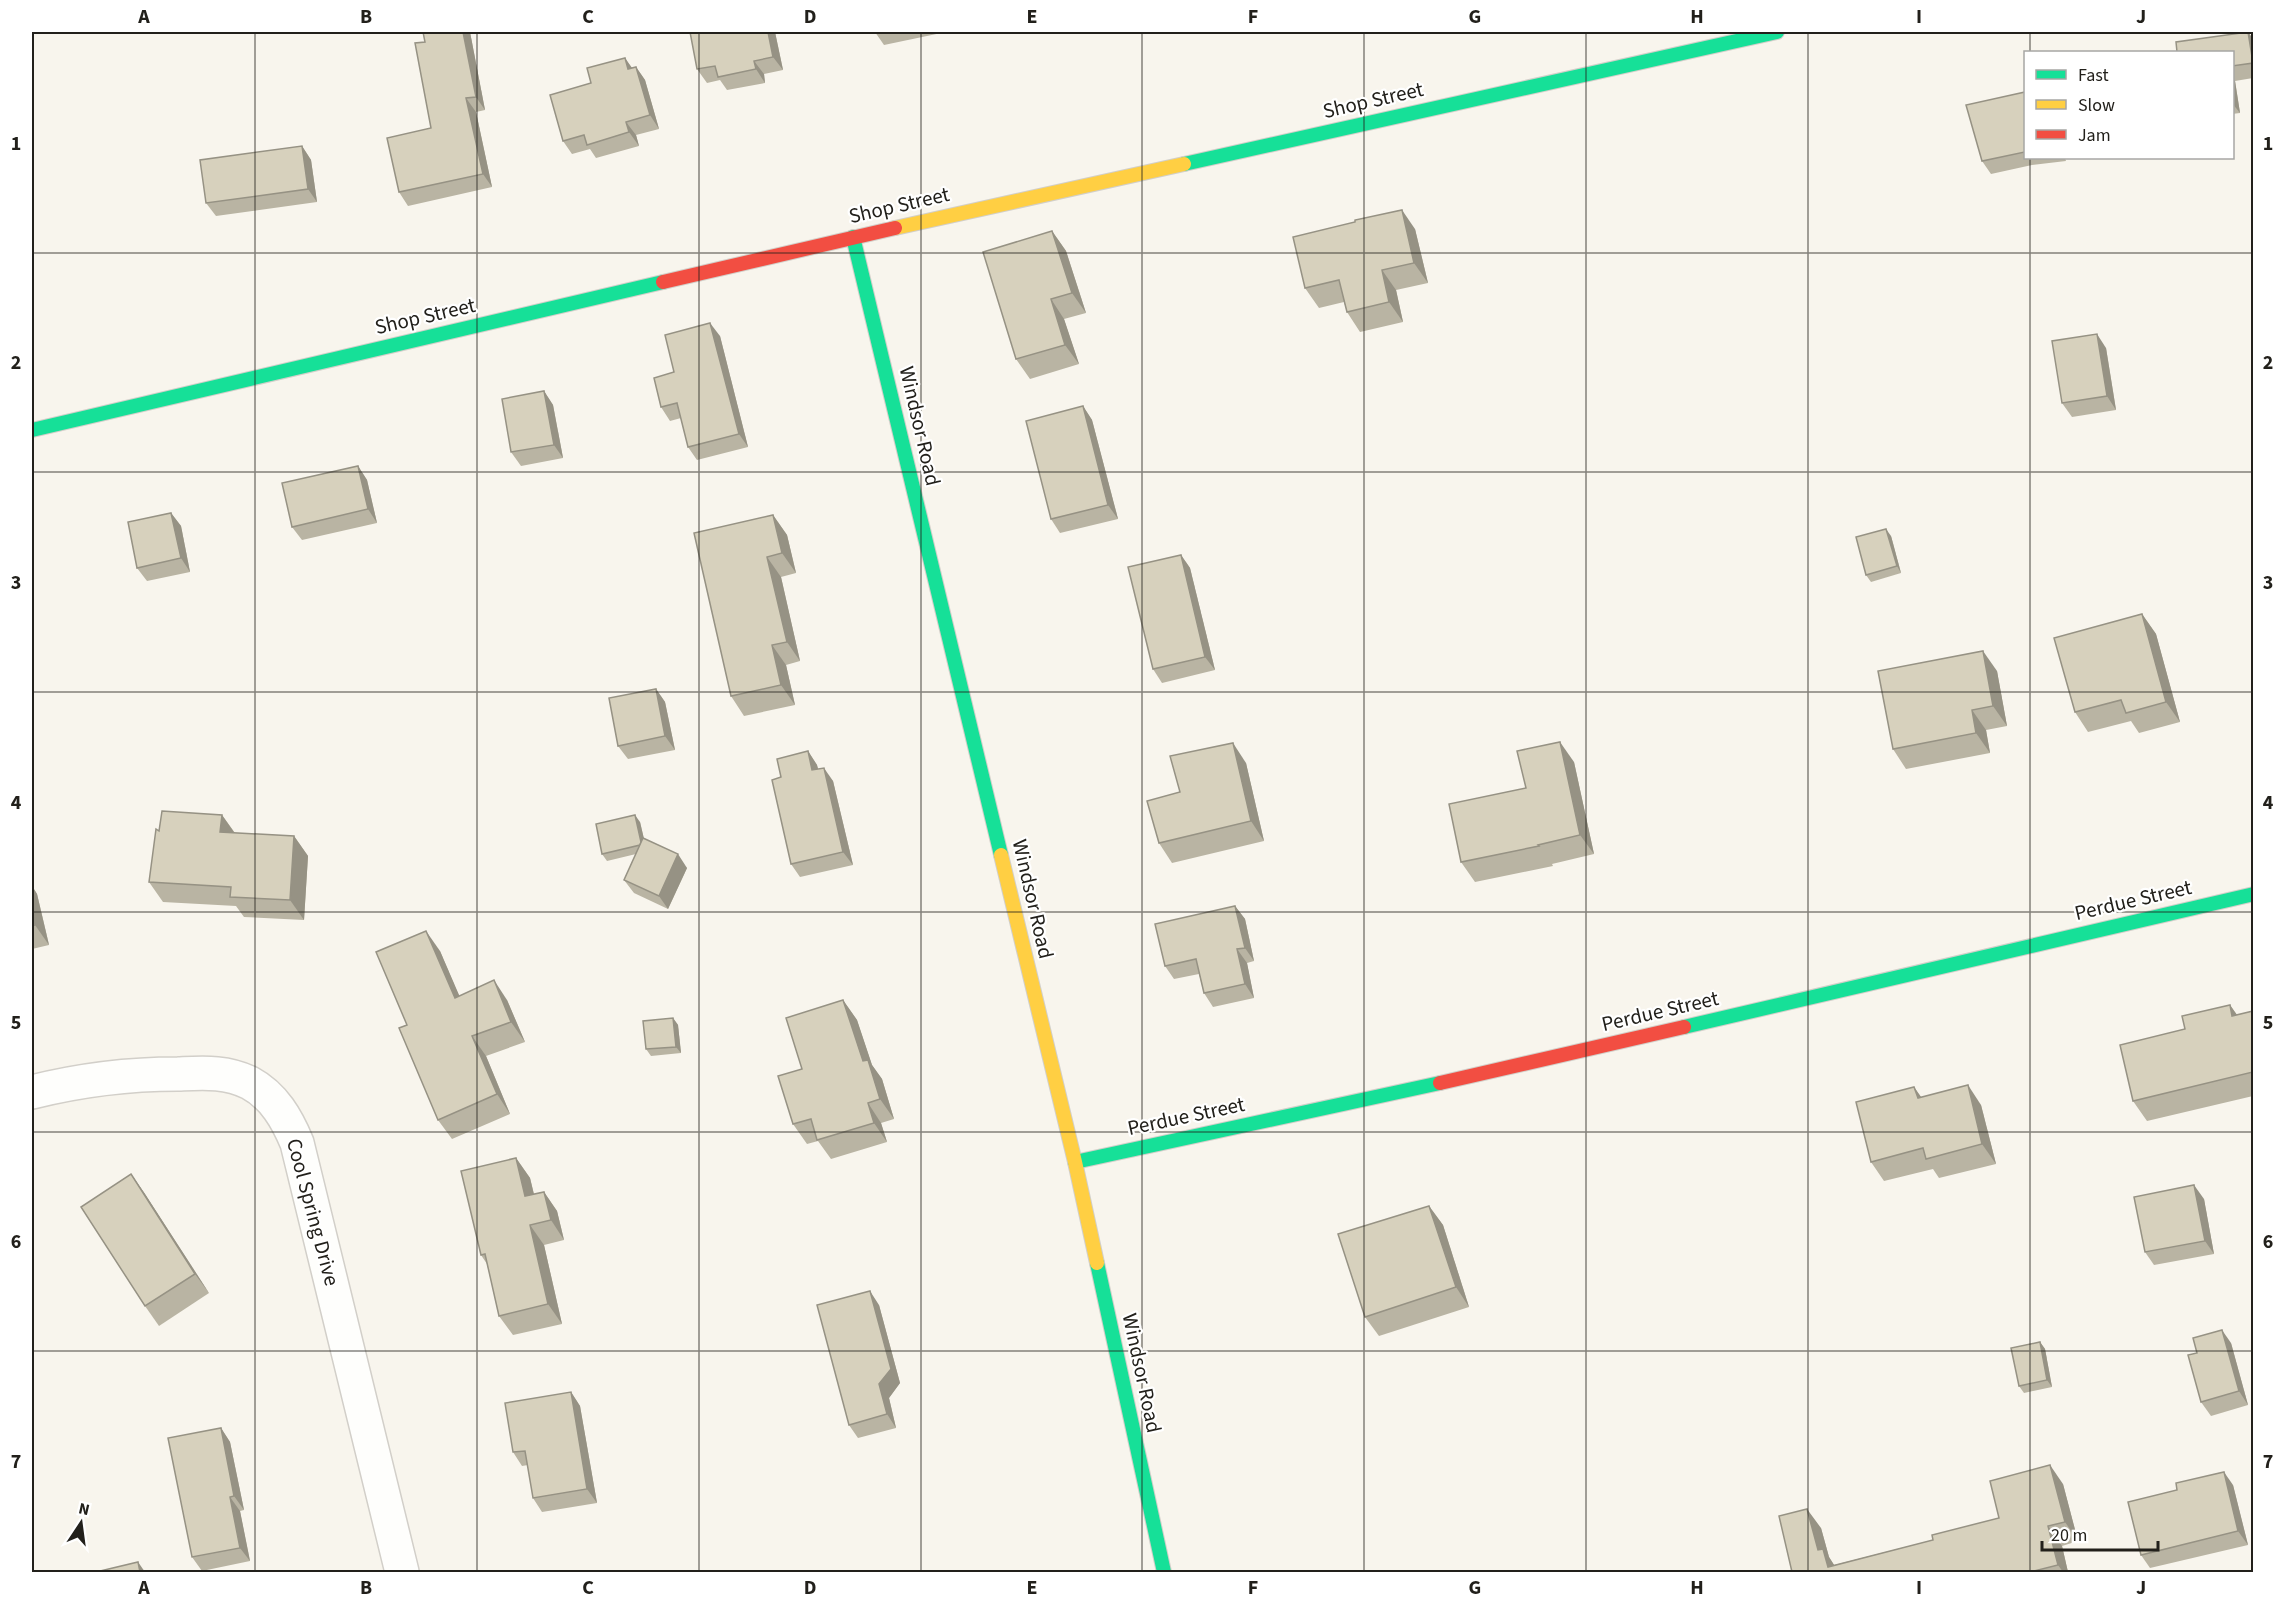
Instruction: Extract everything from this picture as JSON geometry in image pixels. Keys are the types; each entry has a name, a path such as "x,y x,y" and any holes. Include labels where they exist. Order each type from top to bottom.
{"street":[{"name":"Shop Street","path":"32,430 853,237 1777,32"},
{"name":"Windsor Road","path":"853,237 1075,1162 1164,1572"},
{"name":"Perdue Street","path":"1075,1162 1508,1068 2253,894"},
{"name":"Cool Spring Drive","path":"32,1092 69,1083 139,1074 222,1073 250,1084 274,1101 288,1121 297,1143 402,1572"}],"building":[{"path":"423,32 463,32 476,97 466,98 483,174 399,192 387,138 431,128 415,43 425,42"},
{"path":"690,32 768,32 773,57 754,61 756,69 718,77 715,66 697,69"},
{"path":"2248,32 2253,63 2234,66 2234,51 2177,51 2176,42"},
{"path":"625,58 628,69 636,67 650,115 626,122 629,132 587,145 584,135 563,141 550,95 591,83 587,68"},
{"path":"2024,92 2024,152 1982,161 1966,105"},
{"path":"302,146 308,189 206,203 200,160"},
{"path":"1402,210 1414,263 1382,270 1389,302 1347,312 1339,280 1305,288 1293,237"},
{"path":"1052,231 1072,293 1051,299 1065,345 1016,359 983,252"},
{"path":"710,323 739,434 688,447 677,403 661,407 654,378 674,372 665,335"},
{"path":"2097,334 2107,396 2062,403 2052,341"},
{"path":"544,391 554,445 511,452 502,399"},
{"path":"1083,406 1108,505 1051,519 1026,421"},
{"path":"358,466 368,509 292,527 282,483"},
{"path":"171,513 181,558 137,568 128,522"},
{"path":"773,515 782,553 767,557 787,642 772,645 781,685 731,696 694,533"},
{"path":"1886,529 1897,566 1866,575 1856,537"},
{"path":"1181,555 1205,657 1153,669 1128,567"},
{"path":"2142,614 2166,702 2126,713 2121,700 2075,712 2054,638"},
{"path":"1983,651 1993,706 1972,710 1976,733 1893,749 1878,671"},
{"path":"656,689 665,736 618,746 609,698"},
{"path":"1560,742 1580,835 1461,862 1449,804 1526,788 1517,751"},
{"path":"1233,743 1251,821 1159,843 1147,801 1180,792 1170,756"},
{"path":"808,751 812,770 824,768 843,852 791,864 772,780 781,777 777,759"},
{"path":"162,811 222,815 220,832 294,836 290,900 230,897 231,887 149,882 156,829 159,831"},
{"path":"635,815 640,845 602,854 596,824"},
{"path":"643,838 678,854 659,896 624,880"},
{"path":"1235,906 1245,948 1237,949 1245,984 1204,993 1196,959 1165,966 1155,924"},
{"path":"32,910 35,925 32,926"},
{"path":"426,931 455,998 494,980 511,1022 472,1036 497,1094 438,1120 399,1028 407,1025 376,952"},
{"path":"843,1000 863,1061 868,1060 880,1099 868,1103 874,1123 817,1140 811,1119 793,1124 778,1076 802,1069 786,1018"},
{"path":"2230,1005 2232,1016 2253,1011 2253,1072 2133,1101 2120,1045 2185,1029 2182,1016"},
{"path":"673,1018 676,1047 646,1049 643,1021"},
{"path":"1968,1085 1982,1144 1926,1159 1923,1148 1871,1162 1856,1102 1914,1087 1918,1098"},
{"path":"516,1158 525,1196 544,1192 551,1220 530,1225 548,1304 499,1316 485,1254 481,1255 461,1171"},
{"path":"131,1174 195,1274 145,1306 81,1207"},
{"path":"2194,1185 2205,1241 2145,1252 2134,1197"},
{"path":"1429,1206 1456,1287 1365,1317 1338,1234"},
{"path":"870,1291 891,1369 879,1384 887,1414 849,1425 817,1305"},
{"path":"2222,1330 2239,1391 2201,1402 2188,1355 2197,1353 2193,1338"},
{"path":"2040,1342 2047,1380 2019,1386 2011,1348"},
{"path":"571,1392 587,1489 533,1498 525,1451 513,1452 505,1403"},
{"path":"221,1428 234,1496 230,1497 240,1548 192,1557 168,1438"},
{"path":"2050,1465 2065,1522 2048,1526 2058,1565 2030,1572 1792,1572 1779,1516 1807,1509 1818,1550 1823,1549 1828,1567 1933,1540 1932,1535 1999,1518 1990,1481"},
{"path":"2224,1472 2238,1531 2141,1555 2128,1502 2177,1490 2176,1483"},
{"path":"138,1562 140,1572 96,1572"}],"traffic: fast":[{"path":"1184,164 1777,32"},
{"path":"853,237 1001,855"},
{"path":"32,430 663,282"},
{"path":"1684,1027 2254,894"},
{"path":"1075,1162 1440,1083"},
{"path":"1097,1263 1164,1572"}],"traffic: slow":[{"path":"895,228 1184,164"},
{"path":"1001,855 1097,1263"}],"traffic: jam":[{"path":"663,282 895,228"},
{"path":"1440,1083 1684,1027"}]}
